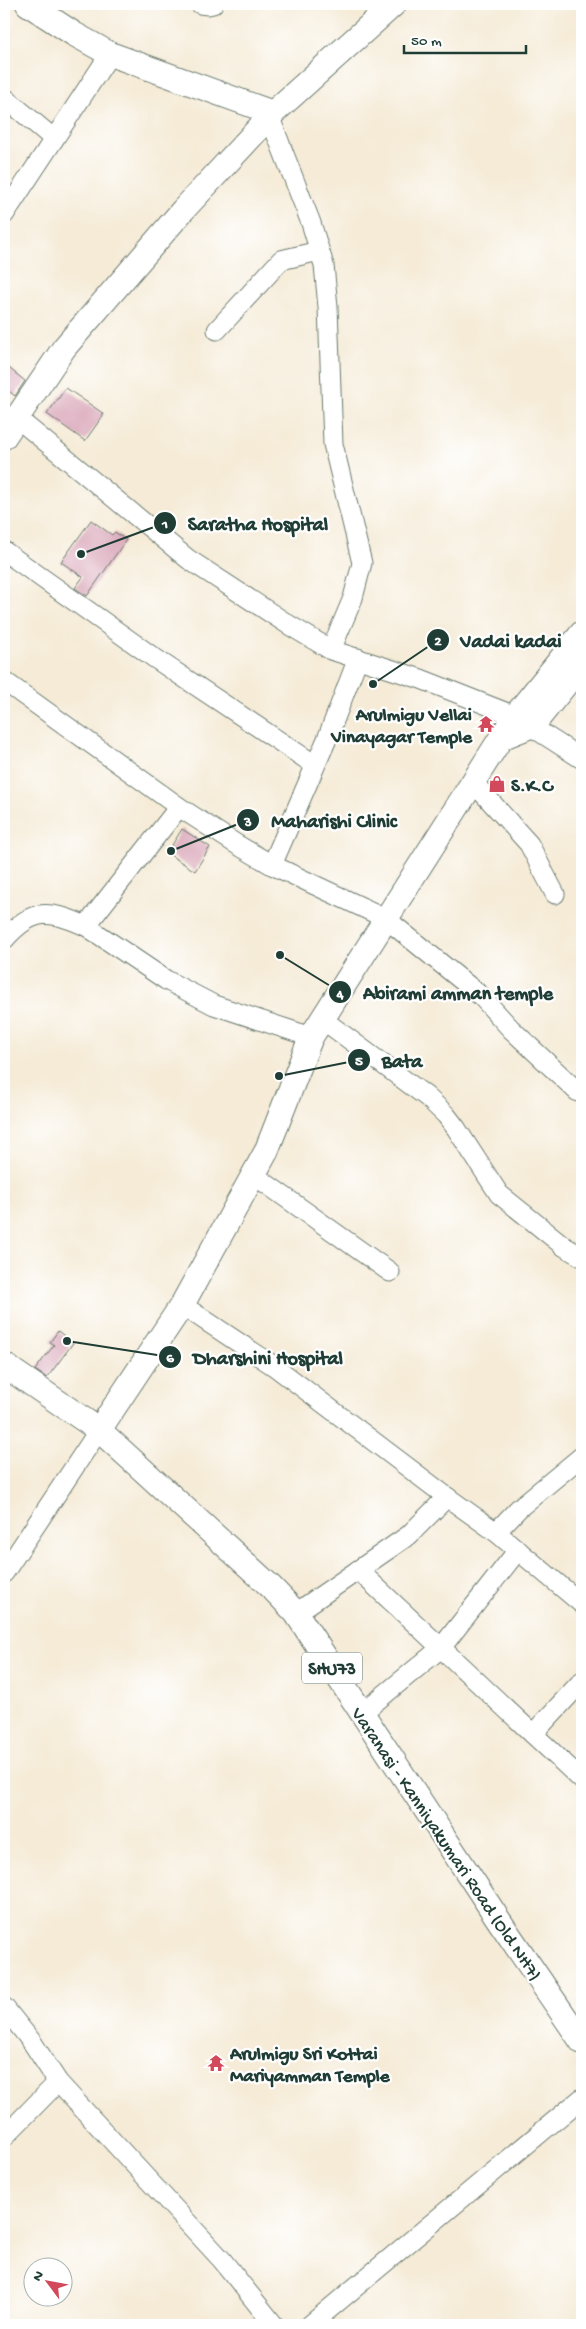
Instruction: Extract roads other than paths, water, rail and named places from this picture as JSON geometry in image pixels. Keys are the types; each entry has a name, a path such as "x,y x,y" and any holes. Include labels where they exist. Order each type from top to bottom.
{"main road":[{"path":"28,4 74,34 110,54 271,116"},
{"path":"9,427 64,348 183,210 271,116 394,4"},
{"path":"524,721 582,633"},
{"path":"99,1430 182,1305 266,1152 317,1028 385,918 501,738 524,721 582,664"},
{"name":"Varanasi - Kanniyakumari Road (Old NH7)","path":"4,1365 99,1430 270,1586 296,1613 498,1919 582,2042"}],"street":[{"path":"200,4 208,6 213,4"},
{"path":"7,202 54,139 110,54"},
{"path":"4,97 54,139"},
{"path":"271,116 311,223 324,265 328,307 333,444 362,563 352,598 331,650"},
{"path":"217,330 281,260 319,251"},
{"path":"9,427 188,558 288,625 331,650 421,679 524,721 582,759"},
{"path":"4,551 153,657 315,765"},
{"path":"272,866 358,658"},
{"path":"4,681 179,807 272,866 385,918 481,996 511,1029 581,1093"},
{"path":"473,782 529,844 555,894"},
{"path":"86,926 179,807"},
{"path":"4,940 15,927 42,913 59,914 86,926 166,980 214,1005 317,1028 427,1097 456,1128 499,1194 565,1247 582,1257"},
{"path":"254,1175 390,1272"},
{"path":"182,1305 274,1366 447,1498 496,1532 582,1604"},
{"path":"4,1573 99,1430"},
{"path":"496,1532 519,1508 582,1456"},
{"path":"296,1613 409,1534 447,1498"},
{"path":"362,1714 441,1648 518,1550"},
{"path":"358,1570 582,1780"},
{"path":"533,1734 582,1682"},
{"path":"4,2007 32,2042 58,2082 222,2260 274,2325"},
{"path":"4,2137 58,2082"},
{"path":"314,2324 582,2098"}],"place":[{"name":"Saratha Hospital","path":"81,554"},
{"name":"Vadai kadai","path":"373,684"},
{"name":"Arulmigu Vellai Vinayagar Temple","path":"486,724"},
{"name":"S.K.C","path":"497,784"},
{"name":"Maharishi Clinic","path":"171,851"},
{"name":"Abirami amman temple","path":"280,955"},
{"name":"Bata","path":"279,1076"},
{"name":"Dharshini Hospital","path":"67,1341"},
{"name":"Arulmigu Sri Kottai Mariyamman Temple","path":"216,2063"}]}
